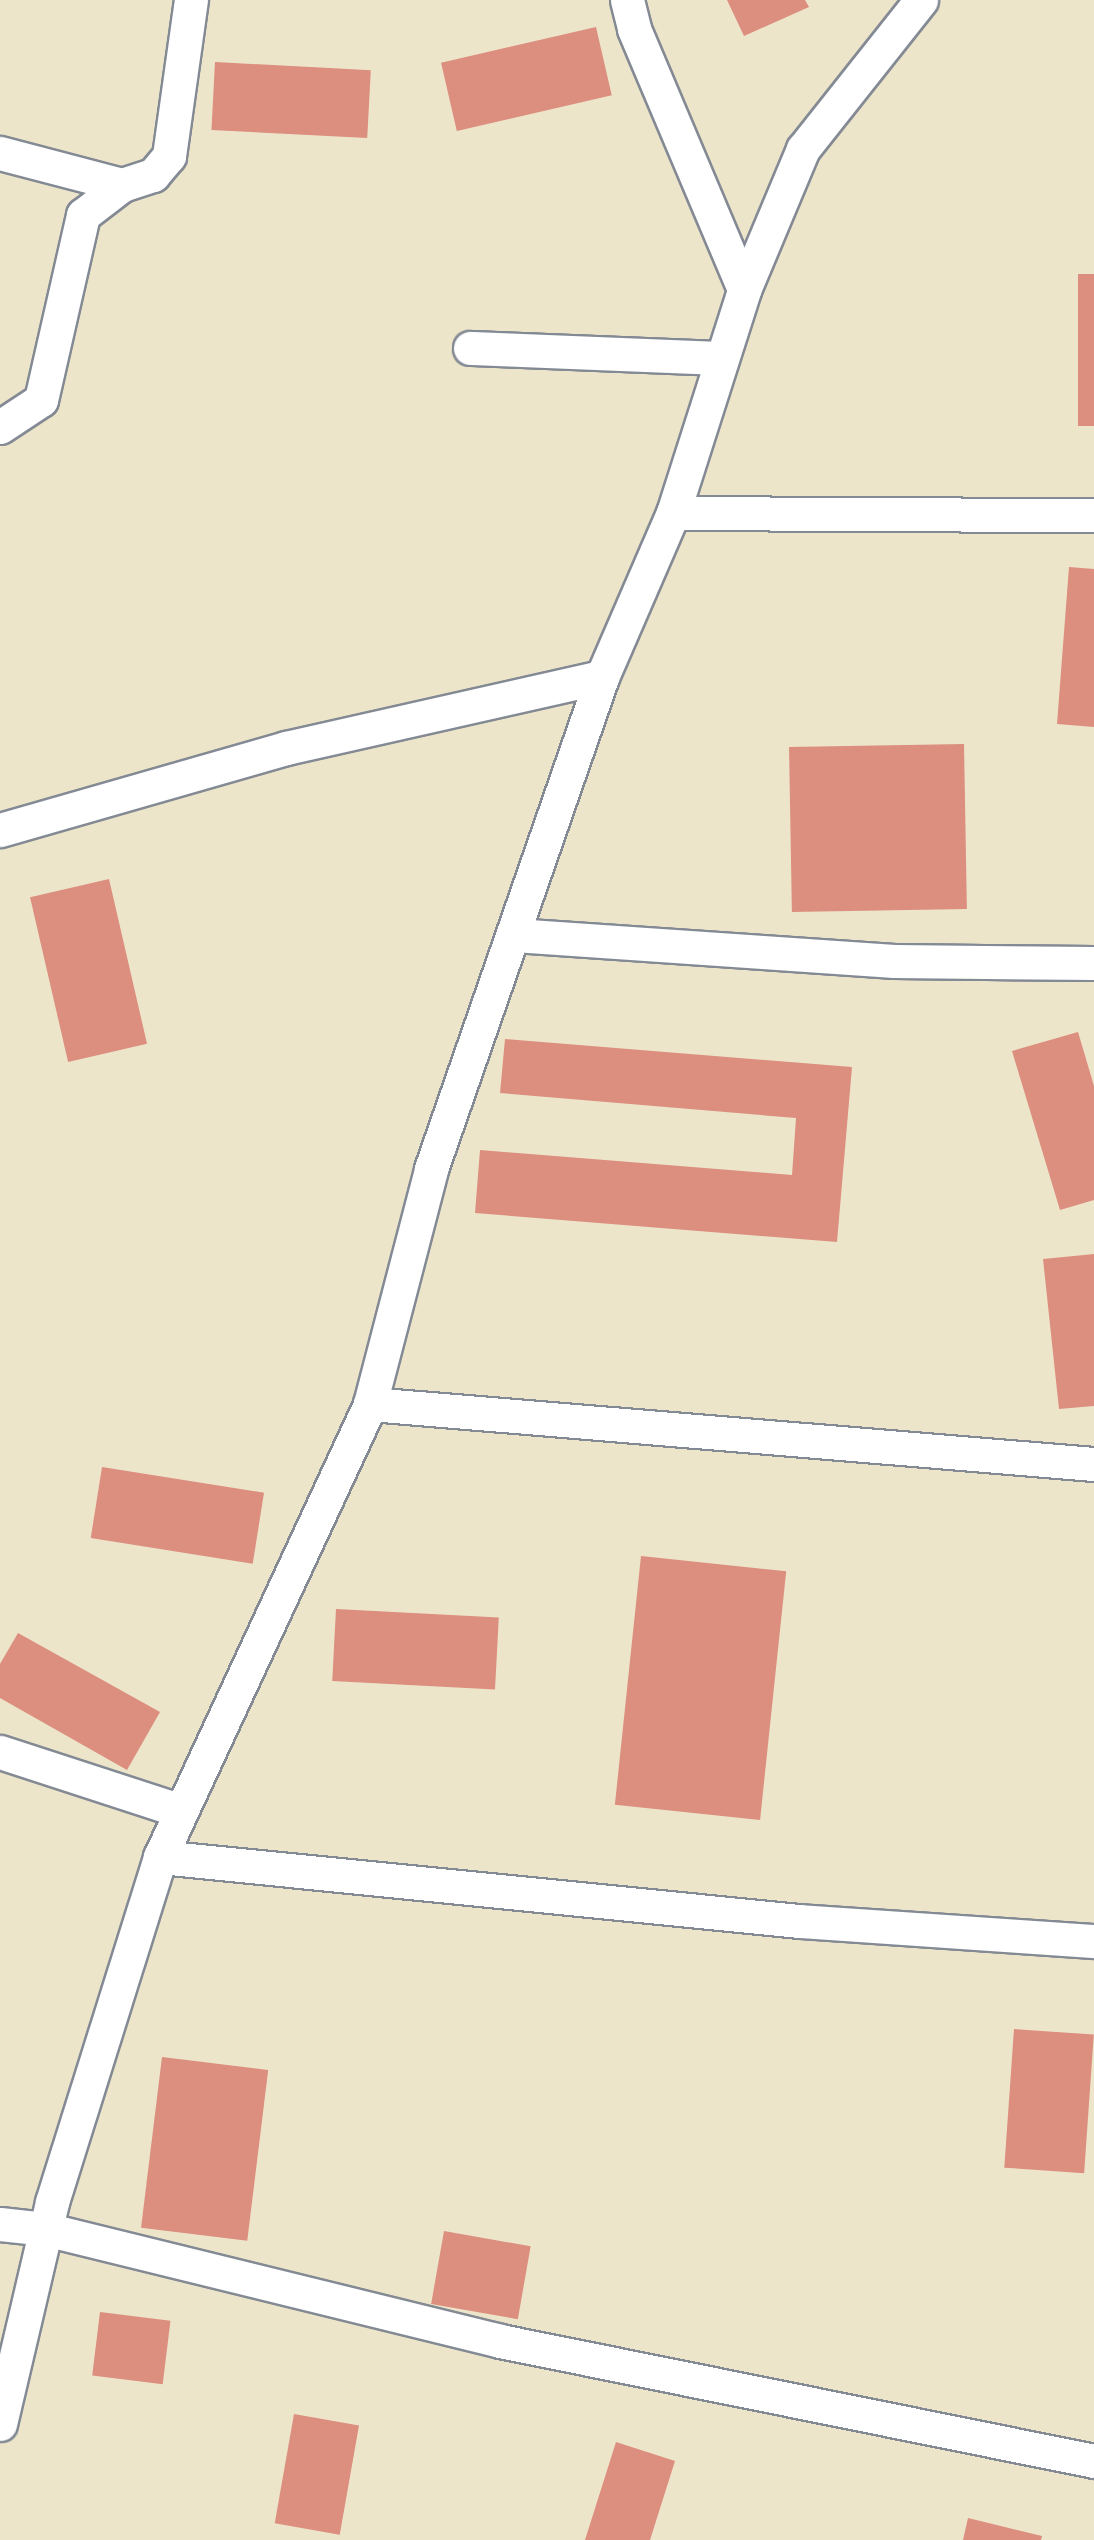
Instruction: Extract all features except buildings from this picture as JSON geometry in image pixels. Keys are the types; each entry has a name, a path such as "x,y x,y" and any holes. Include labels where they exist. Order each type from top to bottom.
{"street":[{"path":"0,428 41,400 83,215 122,185 153,175 169,156 190,0"},
{"path":"627,0 634,29 744,290"},
{"path":"0,2424 45,2229 160,1857 179,1810 370,1404 431,1169 602,677 672,513 744,290 803,149 921,0"},
{"path":"0,153 122,185"},
{"path":"470,348 722,358"},
{"path":"672,513 1094,515"},
{"path":"0,830 286,748 602,677"},
{"path":"514,935 894,961 1094,963"},
{"path":"370,1404 1094,1464"},
{"path":"0,1752 179,1810"},
{"path":"160,1857 799,1921 1094,1941"},
{"path":"0,2224 45,2229 500,2341 1094,2461"}]}
